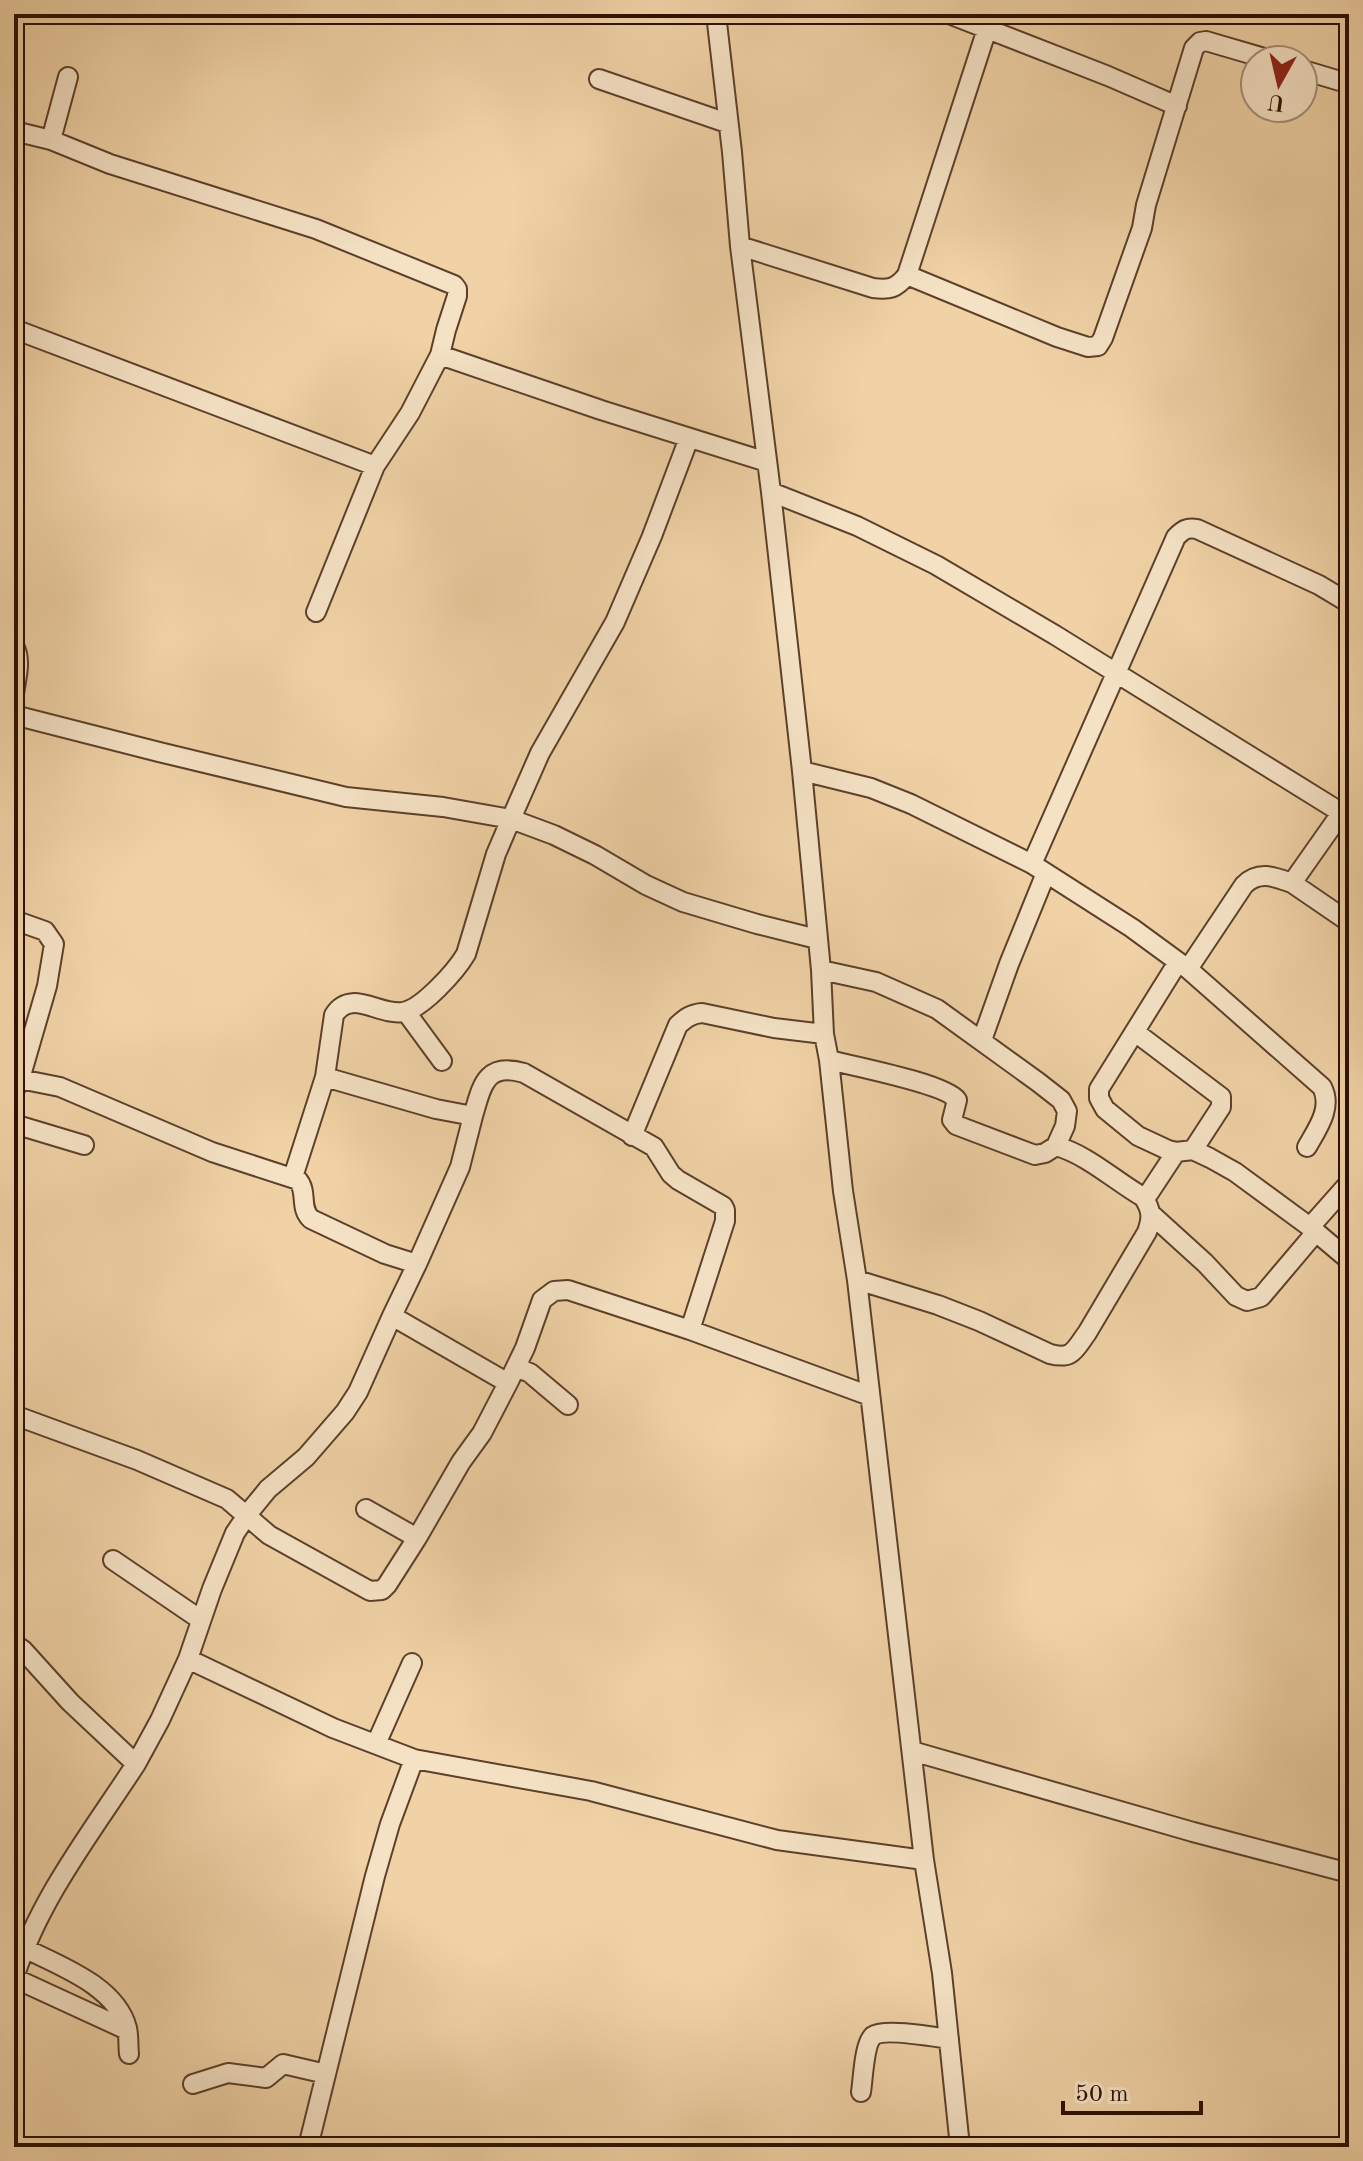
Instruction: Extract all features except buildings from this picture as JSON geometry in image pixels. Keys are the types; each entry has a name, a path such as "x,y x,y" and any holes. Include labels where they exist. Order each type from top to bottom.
{"street":[{"path":"716,14 802,771 824,1034 857,1280 960,2147"},
{"path":"949,14 1177,106"},
{"path":"740,246 873,288 893,289 907,275 987,29"},
{"path":"907,275 1057,337 1088,347 1098,346 1142,228 1191,53 1200,42 1213,42 1239,50"},
{"path":"1319,75 1340,81"},
{"path":"51,140 68,77"},
{"path":"599,79 727,123"},
{"path":"14,131 51,140 110,164 316,229 454,285 457,289 440,355 410,413 375,466 316,612"},
{"path":"14,329 375,466"},
{"path":"440,355 767,462"},
{"path":"293,1177 325,1077 334,1015 338,1008 351,1003 406,1012 436,990 460,965 466,954 496,854 511,819 540,753 615,622 689,438"},
{"path":"771,492 857,526 936,565 1345,808 1292,883"},
{"path":"982,1040 1039,869 1115,673 1176,537 1185,529 1197,529 1319,585 1349,603"},
{"path":"14,646 18,663 14,694"},
{"path":"14,715 346,797 443,807 511,819 554,835 683,902 817,939"},
{"path":"802,771 871,788 911,804 1039,869 1132,928 1183,966 1322,1087 1326,1095 1324,1114 1307,1147"},
{"path":"1349,922 1292,883 1266,875 1250,878 1135,1032 1099,1089 1099,1098 1105,1109 1138,1136 1159,1147 1184,1151 1235,1172 1349,1260"},
{"path":"14,920 45,931 54,944 47,986 17,1085 60,1087 212,1152 293,1177 302,1185 305,1210 311,1219 385,1254 417,1264"},
{"path":"821,970 876,982 937,1009 1065,1105 1065,1126 1056,1146 1040,1155 954,1123 955,1096 919,1083 829,1060"},
{"path":"406,1012 442,1061"},
{"path":"632,1136 678,1025 693,1014 824,1034"},
{"path":"857,1280 938,1305 1050,1354 1069,1355 1077,1348 1147,1232 1149,1193 1221,1107 1221,1097 1135,1032"},
{"path":"127,2030 14,1978 24,1948 47,1900 136,1764 160,1720 188,1659 235,1533 268,1489 306,1457 358,1392 460,1167 483,1082 488,1076 503,1070 524,1073 654,1147 671,1174 719,1203 725,1210 725,1221 690,1330"},
{"path":"325,1077 436,1109 473,1116"},
{"path":"14,1124 84,1145"},
{"path":"1056,1146 1075,1154 1147,1206 1236,1296 1247,1301 1261,1297 1349,1183"},
{"path":"14,1415 137,1460 227,1499 269,1535 376,1592 387,1585 461,1462 482,1433 512,1375 542,1300 554,1291 568,1290 690,1330 870,1396"},
{"path":"392,1316 512,1375 530,1373 568,1405"},
{"path":"366,1509 417,1538"},
{"path":"113,1560 201,1620"},
{"path":"14,1644 136,1764"},
{"path":"188,1659 333,1728 414,1759 591,1791 777,1840 924,1860"},
{"path":"376,1744 412,1663"},
{"path":"912,1751 1193,1832 1349,1873"},
{"path":"308,2147 379,1863 414,1759"},
{"path":"24,1948 109,1997 119,2008 127,2030 129,2054"},
{"path":"861,2092 867,2049 877,2034 949,2039"},
{"path":"193,2084 228,2073 262,2079 283,2064 326,2074"}]}
